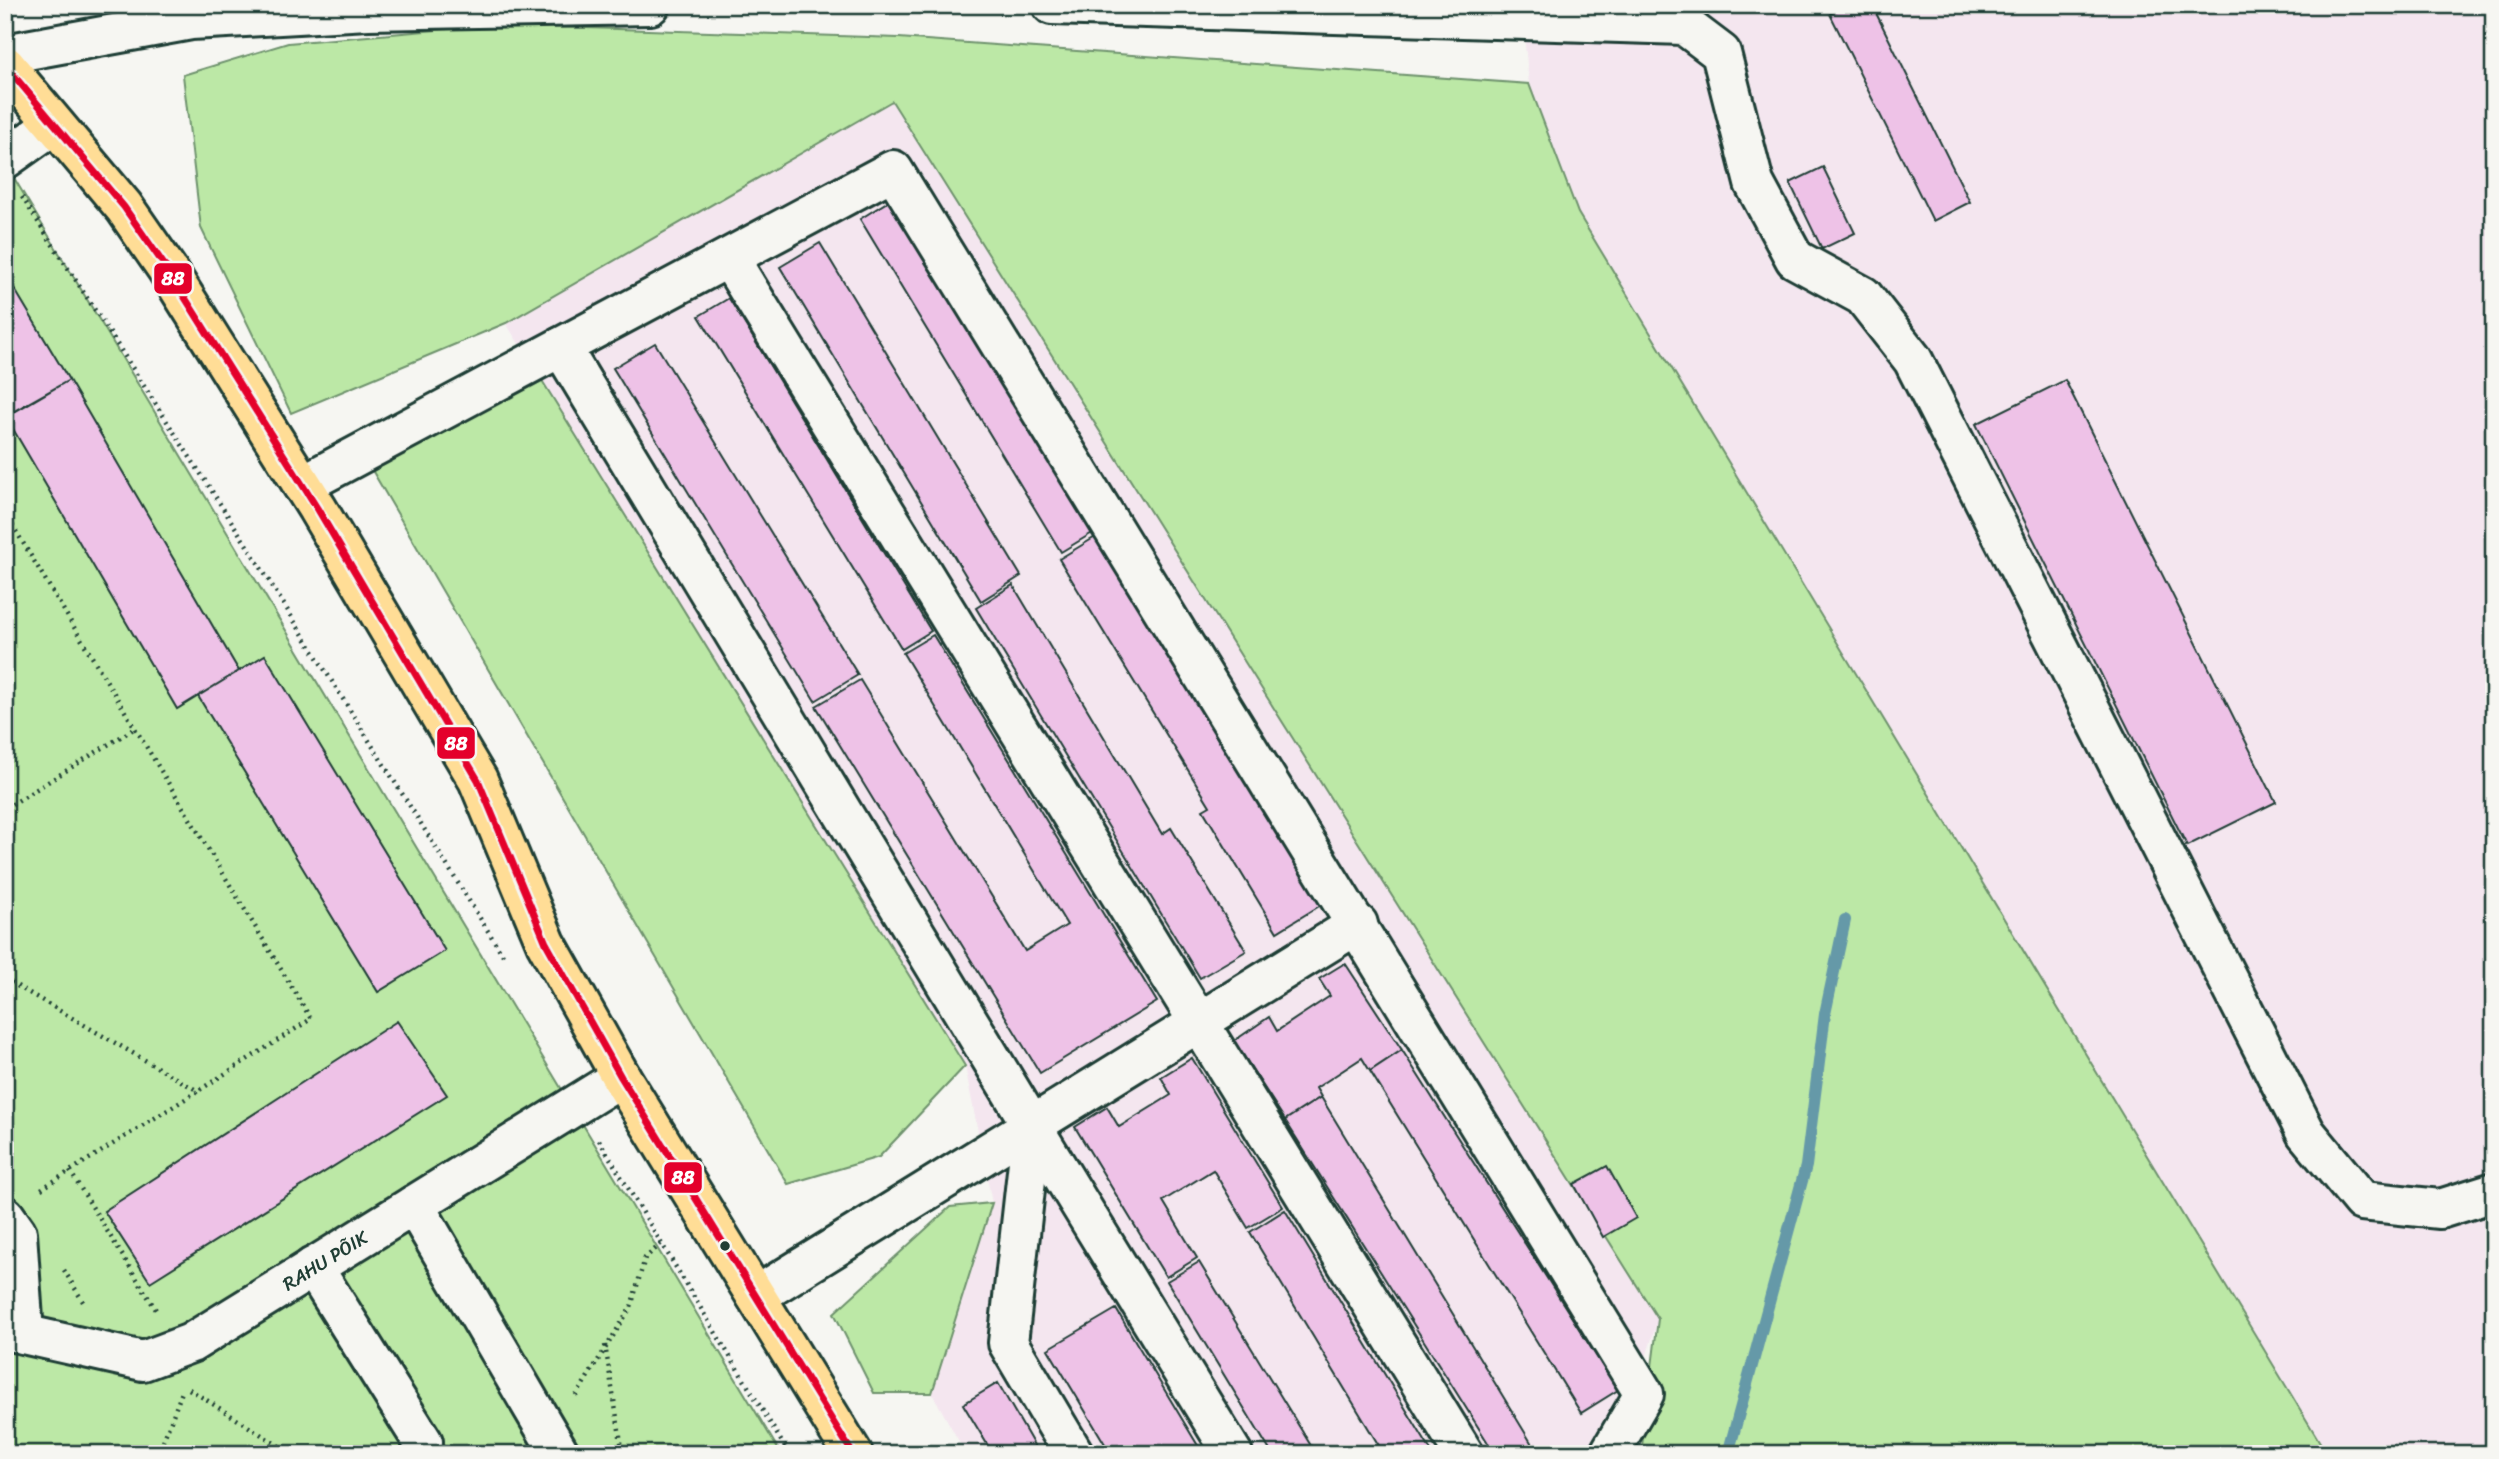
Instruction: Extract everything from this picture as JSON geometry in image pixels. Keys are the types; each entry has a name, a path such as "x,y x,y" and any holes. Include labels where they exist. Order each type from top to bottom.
{"main road":[{"path":"5,65 124,207 167,269 302,485 425,687 478,780 546,943 621,1077 853,1454"}],"street":[{"path":"5,54 191,20 368,10 650,5"},
{"path":"1052,5 1696,15 1721,53 1754,183 1795,259 1863,296 1913,360 2306,1133 2361,1201 2440,1209 2494,1192"},
{"path":"5,159 53,125"},
{"path":"302,485 893,170 1644,1394 1609,1454"},
{"path":"729,258 1464,1454"},
{"path":"561,347 1233,1454"},
{"path":"756,1296 1358,924"},
{"name":"RAHU PÕIK","path":"14,1332 143,1361 191,1343 575,1102 621,1077"},
{"path":"1032,1126 1008,1343 1074,1454"},
{"path":"14,1332 20,1204"},
{"path":"414,1205 556,1447"},
{"path":"313,1268 422,1442"}],"path":[{"path":"20,195 248,547 504,957"},
{"path":"5,513 311,1019 20,1204"},
{"path":"6,808 135,728"},
{"path":"5,979 198,1091"},
{"path":"575,1102 789,1454"},
{"path":"70,1171 163,1321"},
{"path":"556,1447 606,1346 631,1307 645,1258 662,1243"},
{"path":"63,1269 89,1309"},
{"path":"606,1346 623,1454"},
{"path":"158,1454 184,1385 292,1454"}],"shaded area":[{"path":"1521,5 2494,5 2494,1454 2327,1454 1578,213 1529,84"},
{"path":"892,100 1658,1319 1616,1454 966,1454 932,1393 992,1203 965,1066 506,323"}],"green space":[{"path":"494,25 899,38 1529,84 1578,213 2327,1454 1641,1454 1658,1319 892,101 506,323 291,413 201,228 183,75 288,43"},
{"path":"5,163 781,1454 5,1454"},
{"path":"538,374 965,1066 879,1157 788,1184 372,470"},
{"path":"992,1203 932,1393 874,1393 834,1313 950,1207"}],"building":[{"path":"1847,5 1872,5 1970,202 1933,221 1830,14"},
{"path":"1823,167 1855,233 1822,249 1790,183"},
{"path":"892,199 1094,532 1061,552 860,219"},
{"path":"820,243 1021,576 981,601 780,267"},
{"path":"5,273 69,380 5,416"},
{"path":"729,298 931,631 902,649 699,316"},
{"path":"655,343 858,675 815,701 613,368"},
{"path":"69,380 239,671 177,709 6,417"},
{"path":"2065,380 2276,802 2187,846 1976,424"},
{"path":"1097,536 1321,905 1277,932 1203,810 1210,806 1059,559"},
{"path":"1013,585 1162,834 1171,828 1246,951 1200,978 976,608"},
{"path":"933,635 1157,1002 1040,1073 816,706 860,680 1025,951 1067,925 903,653"},
{"path":"265,655 445,951 378,992 198,696"},
{"path":"1345,963 1402,1050 1370,1071 1362,1058 1316,1088 1321,1097 1285,1120 1234,1041 1269,1017 1277,1031 1330,996 1319,979"},
{"path":"397,1021 447,1095 150,1282 104,1211"},
{"path":"1402,1050 1618,1390 1581,1413 1370,1071"},
{"path":"1192,1058 1283,1207 1248,1228 1213,1170 1163,1201 1197,1258 1166,1277 1075,1127 1107,1107 1119,1127 1171,1095 1161,1077"},
{"path":"1321,1097 1538,1454 1495,1454 1285,1120"},
{"path":"1607,1166 1636,1218 1603,1237 1574,1184"},
{"path":"1285,1210 1433,1454 1384,1454 1250,1232"},
{"path":"1199,1262 1316,1454 1272,1454 1167,1281"},
{"path":"1116,1309 1203,1454 1111,1454 1048,1349"},
{"path":"998,1383 1039,1454 993,1454 963,1404"}],"waterway":[{"path":"1728,1454 1806,1166 1825,1014 1845,920"}],"transit line":[{"name":"88","path":"5,65 124,207 167,269 317,508 478,780 546,943 621,1077 853,1454"}]}
